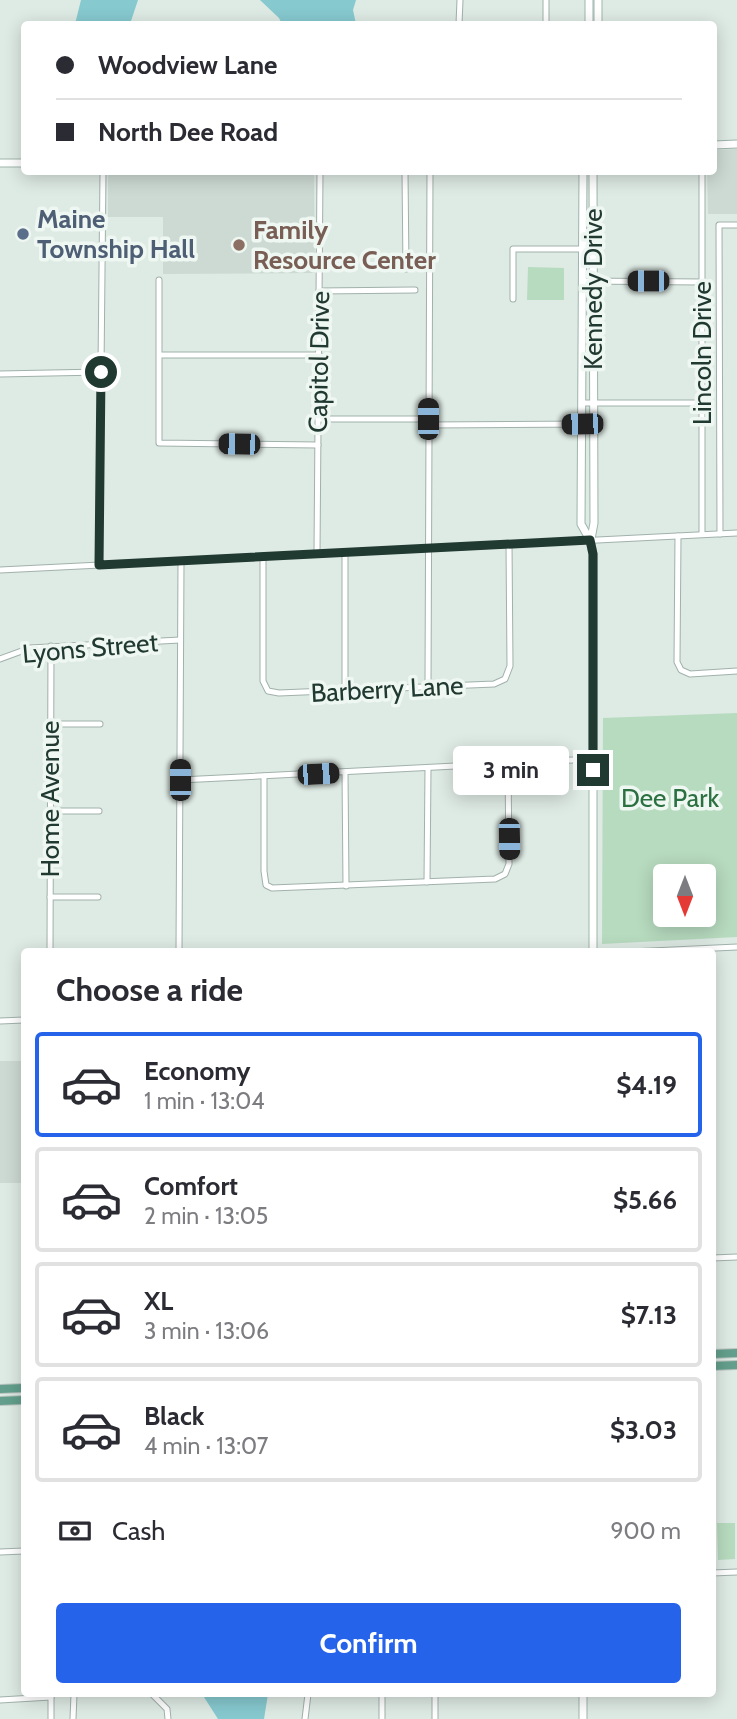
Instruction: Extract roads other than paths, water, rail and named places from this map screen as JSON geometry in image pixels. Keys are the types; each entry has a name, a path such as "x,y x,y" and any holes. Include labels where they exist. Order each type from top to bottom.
{"main road":[{"path":"716,1354 737,1353"},
{"path":"716,1366 737,1365"},
{"path":"0,1389 21,1388"},
{"path":"0,1401 21,1400"}],"street":[{"path":"460,0 460,21"},
{"path":"546,0 546,21"},
{"path":"589,0 589,21"},
{"path":"598,0 598,21"},
{"path":"717,145 737,145"},
{"path":"0,163 21,163"},
{"path":"99,565 103,175"},
{"name":"Capitol Drive","path":"317,553 320,175"},
{"path":"405,175 406,269"},
{"path":"428,687 430,175"},
{"name":"Kennedy Drive","path":"583,175 581,524 590,540"},
{"name":"Kennedy Drive","path":"590,540 594,523 593,175"},
{"name":"Lincoln Drive","path":"702,175 702,534"},
{"name":"Lincoln Drive","path":"720,534 719,225 737,225"},
{"path":"513,299 513,249 582,249"},
{"path":"159,279 159,443 318,445"},
{"path":"582,281 702,282"},
{"path":"319,291 415,290"},
{"path":"160,355 319,355"},
{"path":"0,374 101,372"},
{"path":"582,403 702,403"},
{"path":"318,419 417,419"},
{"path":"428,425 594,424"},
{"path":"0,570 737,533"},
{"path":"678,536 677,662 681,670 690,674 737,671"},
{"path":"590,540 593,554 593,948"},
{"name":"Barberry Lane","path":"263,557 263,681 268,691 345,691 494,684 505,679 510,666 509,544"},
{"path":"345,552 345,691"},
{"path":"179,948 181,561"},
{"name":"Lyons Street","path":"0,659 30,648 180,640"},
{"name":"Home Avenue","path":"50,948 51,646"},
{"path":"51,723 100,724"},
{"path":"180,780 593,759"},
{"path":"264,776 266,885 277,889 346,886 495,878 505,874 509,864 508,764"},
{"path":"428,768 428,881"},
{"path":"345,772 346,886"},
{"path":"50,811 99,811"},
{"path":"50,897 98,897"},
{"path":"716,949 737,947"},
{"path":"0,1021 21,1020"},
{"path":"716,1258 737,1257"},
{"path":"0,1552 21,1551"},
{"path":"716,1573 737,1572"},
{"path":"0,1700 38,1697"},
{"path":"51,1697 51,1719"},
{"path":"74,1697 74,1719"},
{"path":"155,1697 167,1709 168,1719"},
{"path":"305,1719 308,1697"},
{"path":"382,1697 382,1719"},
{"path":"435,1697 435,1719"},
{"path":"583,1697 583,1719"}],"water":[{"path":"81,0 138,0 131,21 76,21"},
{"path":"260,0 356,0 353,10 355,21 280,21"},
{"path":"204,1697 268,1697 264,1719 218,1719"}],"place":[{"name":"Maine Township Hall","path":"23,234"},
{"name":"Family Resource Center","path":"239,245"}],"park label":[{"name":"Dee Park","path":"670,798"}]}
